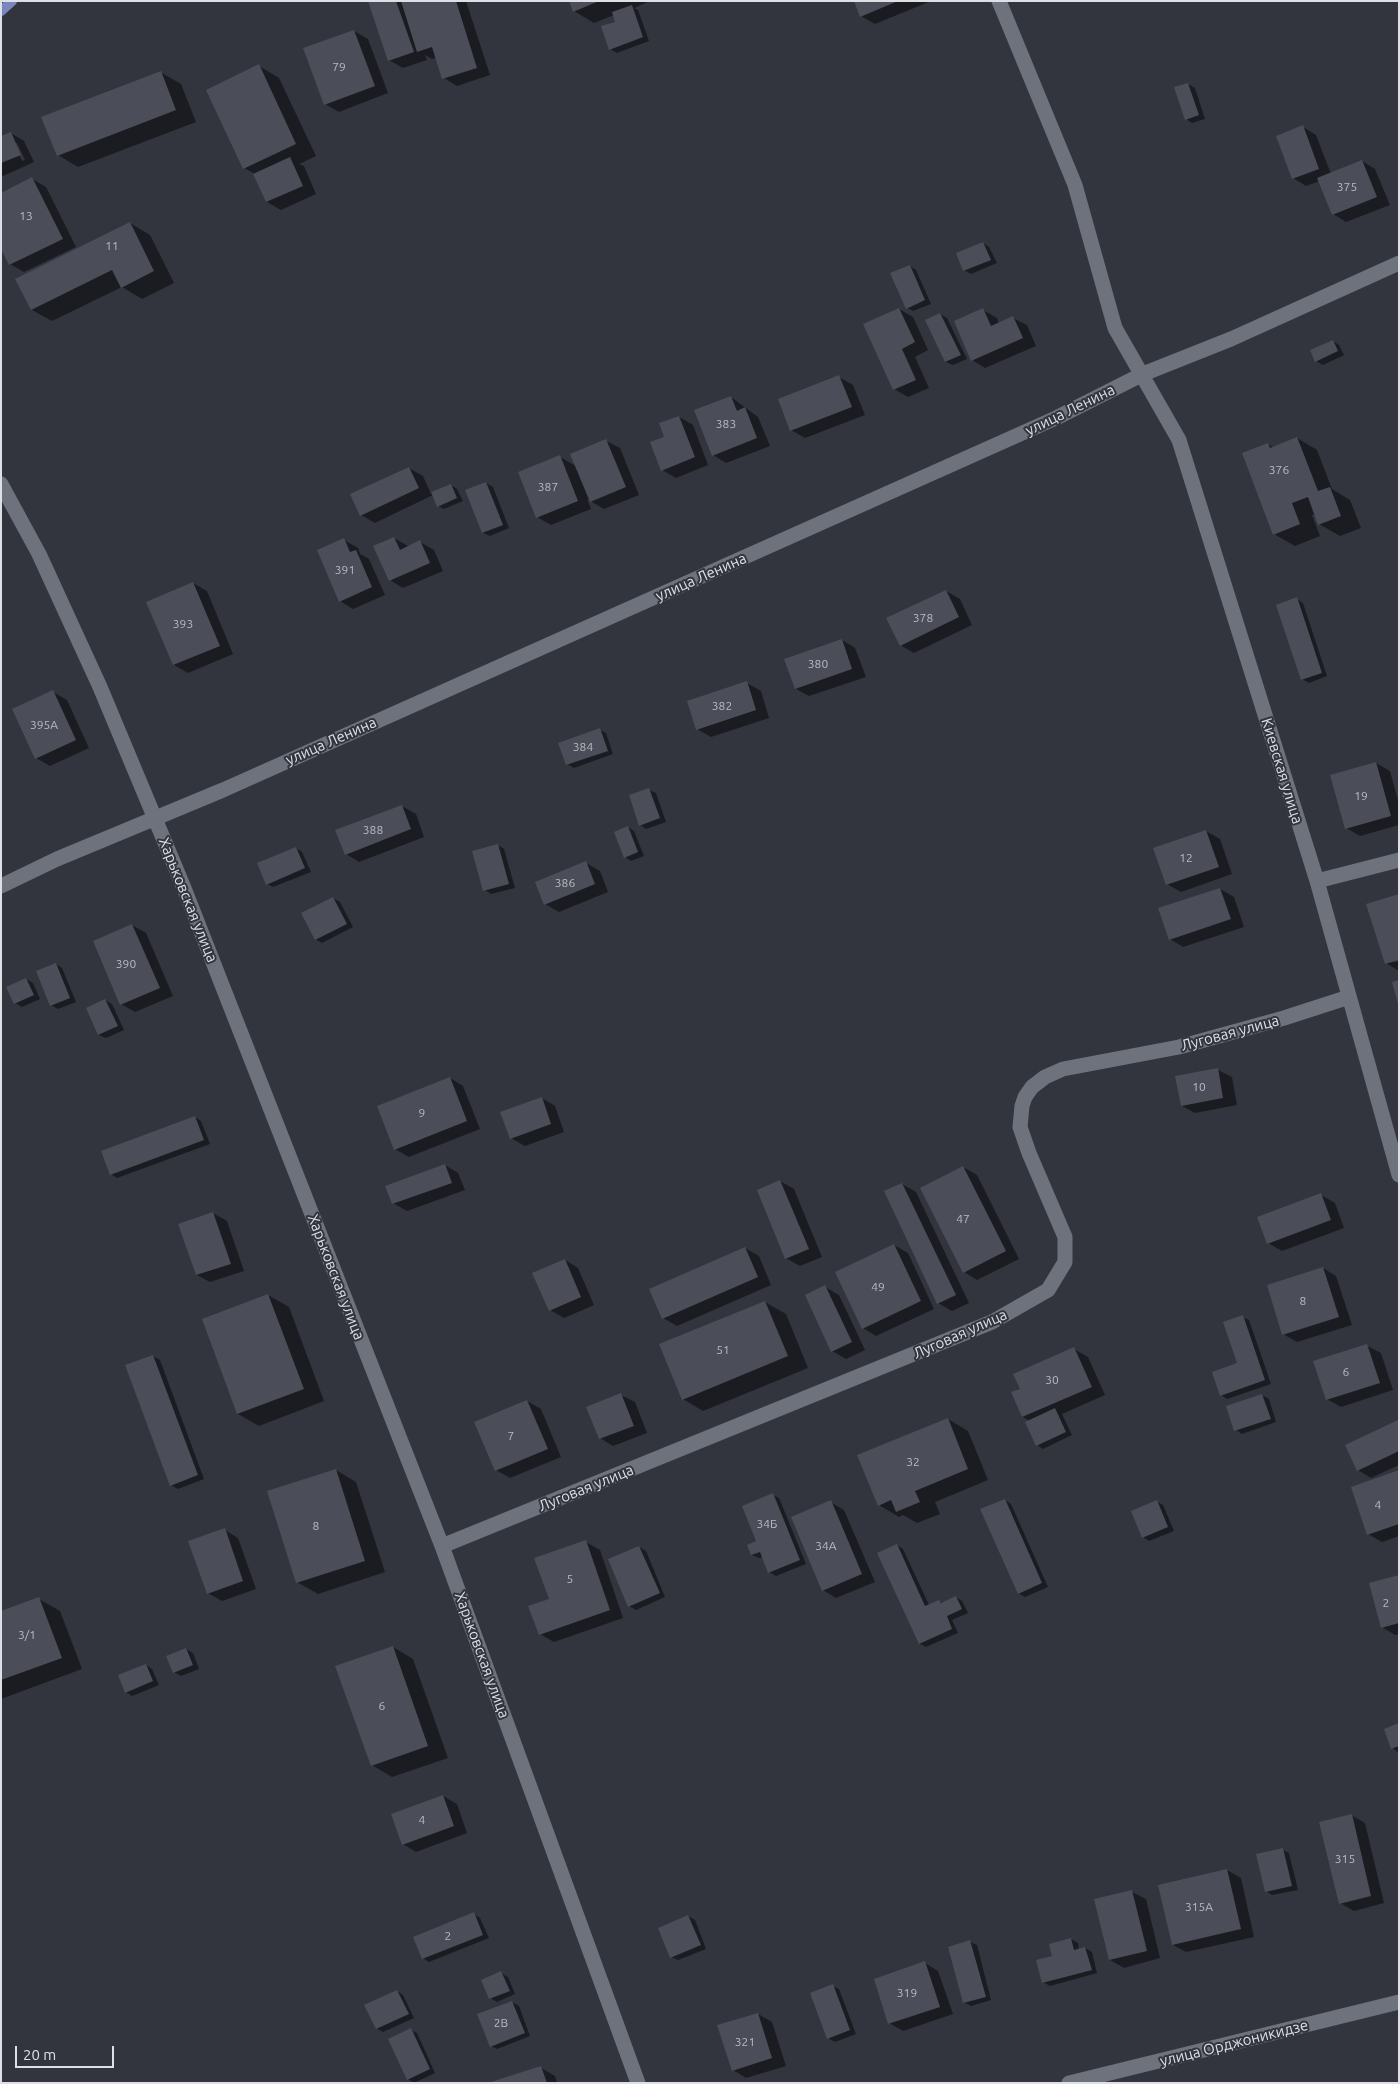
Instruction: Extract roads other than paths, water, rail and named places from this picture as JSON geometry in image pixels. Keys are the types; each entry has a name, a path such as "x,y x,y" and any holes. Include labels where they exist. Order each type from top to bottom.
{"street":[{"name":"Киевская улица","path":"998,1 1074,185 1115,328 1179,440 1317,881 1399,1175"},
{"name":"улица Ленина","path":"1,886 57,859 155,818 1056,418 1143,374 1223,342 1399,264"},
{"name":"Харьковская улица","path":"1,484 39,554 100,687 155,818 442,1546 638,2083"},
{"path":"1317,881 1399,860"},
{"name":"Луговая улица","path":"442,1546 992,1322 1048,1290 1064,1262 1066,1237 1029,1153 1020,1127 1022,1106 1025,1097 1032,1087 1045,1077 1063,1069 1179,1047 1284,1018 1349,997"},
{"name":"улица Орджоникидзе","path":"1069,2083 1399,2002"}],"waterway":[{"path":"1,11 12,1"}]}
